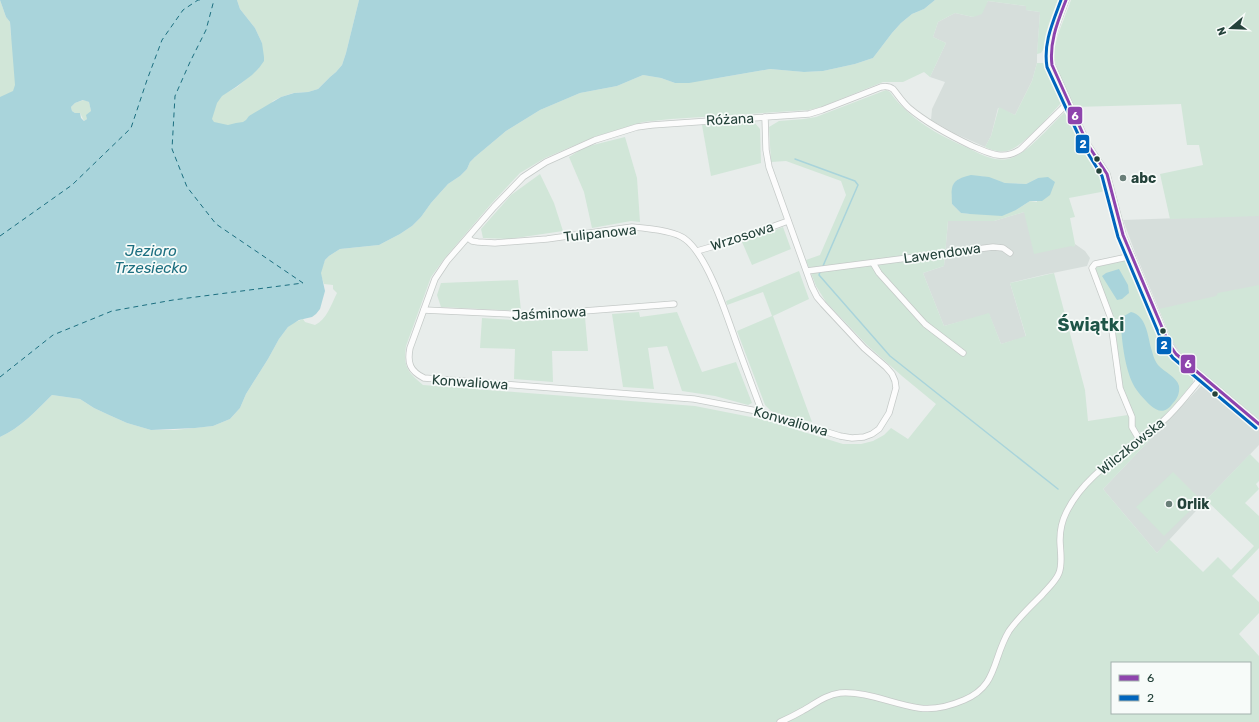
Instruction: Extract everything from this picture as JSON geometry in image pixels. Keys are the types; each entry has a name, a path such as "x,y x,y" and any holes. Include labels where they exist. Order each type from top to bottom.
{"street":[{"path":"1066,0 1052,43 1050,54 1054,70 1090,150 1107,174 1120,227 1169,344 1176,354 1259,424"},
{"name":"Różana","path":"424,310 435,279 447,261 523,176 546,162 595,140 652,125 815,113 887,86 893,89 911,110 936,128 986,152 1002,156 1012,154 1021,149 1068,103"},
{"name":"Konwaliowa","path":"424,310 408,357 411,368 418,375 424,378 687,398 762,412 840,436 852,438 864,437 872,434 879,429 889,413 896,388 895,381 892,374 886,367 864,348 823,304 815,292 768,164 765,117"},
{"name":"Wrzosowa","path":"696,251 739,239 788,221"},
{"name":"Tulipanowa","path":"468,238 472,241 495,243 547,239 632,227 676,234 684,238 691,243 702,259 719,295 762,412"},
{"name":"Lawendowa","path":"807,271 993,246 1003,248 1010,253"},
{"path":"1132,256 1095,264 1092,268 1110,316 1120,388 1132,417 1132,427 1139,439"},
{"path":"873,263 879,273 925,324 963,353"},
{"name":"Jaśminowa","path":"424,310 532,315 674,304"},
{"name":"Wilczkowska","path":"780,722 803,711 824,697 839,693 857,694 920,708 931,708 942,707 963,701 979,692 990,678 1002,645 1010,631 1050,586 1059,573 1061,558 1060,534 1064,518 1072,502 1089,480 1113,459 1164,420 1202,377"}],"shaded area":[{"path":"988,1 1026,6 1026,10 1040,12 1037,63 1032,81 1015,115 998,108 991,136 985,147 954,133 931,120 932,109 945,82 930,77 946,43 933,37 938,22 955,13 973,17"},
{"path":"1024,212 1071,246 1074,246 1075,244 1085,251 1090,258 1087,266 1010,283 1026,337 1001,344 989,314 944,326 923,273 944,266 948,221 994,221"},
{"path":"1259,216 1259,419 1185,359 1174,345 1123,220"},
{"path":"1201,386 1205,387 1226,404 1232,405 1259,428 1259,445 1157,553 1103,489"}],"green space":[{"path":"0,0 6,17 10,22 11,36 29,84 0,99"},
{"path":"237,0 359,0 342,65 318,89 308,92 293,93 273,101 254,128 187,122 188,114 237,87 259,68 262,43 255,28 240,9"},
{"path":"935,0 1062,0 1041,53 1037,54 1040,12 1026,10 1026,6 988,1 982,14 973,17 955,13 938,22 933,37 946,43 930,77 924,72 903,82 883,82 821,107 809,110 643,122 594,137 545,158 520,173 491,204 444,259 431,277 406,346 406,365 410,373 423,385 695,406 761,419 843,444 861,444 873,441 884,435 891,428 908,439 936,404 867,345 826,302 816,286 806,260 820,255 846,195 841,181 786,161 771,162 769,127 779,121 816,117 886,90 890,92 915,118 935,132 984,156 1002,160 1020,154 1064,113 1066,113 1070,116 1089,160 1104,179 1108,189 1101,192 1069,198 1075,217 1070,218 1075,244 1074,247 1071,246 1034,254 1024,212 994,221 948,221 944,266 923,273 944,326 989,313 1001,344 1026,336 1010,283 1054,273 1085,390 1088,421 1128,415 1132,433 1141,442 1163,426 1103,489 1157,553 1169,539 1203,572 1218,557 1231,570 1254,546 1206,500 1250,454 1259,463 1259,481 1256,484 1259,489 1245,503 1259,516 1259,548 1232,576 1259,602 1259,613 1239,634 1259,656 1259,722 0,722 0,437 21,424 52,395 80,399 94,408 127,423 151,430 175,430 213,426 230,419 240,408 246,394 279,339 288,327 303,319 305,322 315,325 323,319 328,311 337,293 333,289 333,285 324,284 320,273 325,260 329,256 340,249 379,245 412,226 448,184 467,169 470,162 475,157 506,131 540,110 580,93 617,86 643,75 661,78 675,83 718,78 770,69 804,72 823,71 855,64 873,58 892,33 912,14 924,9","holes":["981,176 1005,183 1026,184 1038,178 1037,202 1030,201 1016,210 970,214 961,213 952,204 954,184 966,177"]},
{"path":"1071,0 1259,0 1259,216 1170,219 1160,174 1203,165 1199,145 1187,145 1181,104 1075,107 1056,66 1054,53 1058,34"},
{"path":"1037,63 1043,63 1048,66 1063,101 1016,147 1007,151 1000,151 985,147 991,136 999,107 1015,115 1032,81"},
{"path":"84,100 89,102 91,111 87,119 84,121 80,113 75,113 72,111 71,107 75,103"},
{"path":"754,122 760,129 761,163 711,176 702,125"},
{"path":"625,137 637,178 640,222 631,221 592,228 584,192 569,157 585,147"},
{"path":"540,174 554,203 563,231 509,239 483,238 481,229 511,195"},
{"path":"783,227 791,249 752,265 742,242"},
{"path":"1128,260 1162,345 1172,358 1193,376 1193,382 1169,411 1154,426 1140,432 1136,430 1123,388 1112,315 1094,270 1095,267"},
{"path":"799,271 809,299 773,316 812,422 772,412 765,405 737,331 772,316 763,292 727,305 726,301"},
{"path":"518,280 521,311 441,307 437,295 441,283"},
{"path":"1259,285 1259,419 1185,359 1171,338 1159,309 1216,296 1218,293"},
{"path":"639,312 640,317 677,312 702,372 736,362 752,403 748,405 715,396 682,391 667,346 648,348 654,389 623,387 612,314"},
{"path":"585,317 588,351 552,351 553,382 514,379 515,349 480,348 482,318 529,321"},
{"name":"Orlik","path":"1173,472 1201,500 1164,536 1136,507"}],"water":[{"name":"Jezioro Trzesiecko","path":"0,0 237,0 240,9 255,28 262,43 264,61 252,75 222,96 217,103 212,119 214,122 228,125 243,122 249,116 281,97 318,89 336,72 342,65 346,53 359,0 935,0 924,9 912,14 901,23 873,58 855,64 823,71 804,72 770,69 689,83 675,83 661,78 643,75 617,86 580,93 540,110 506,131 475,157 470,162 467,169 448,184 412,226 379,245 340,249 329,256 325,260 321,273 325,291 320,309 312,317 299,320 288,327 279,339 246,394 240,408 230,419 213,426 151,430 127,423 94,408 80,399 52,395 21,424 0,437 0,97 13,91 15,85 10,22 6,17","holes":["83,100 89,102 91,111 86,115 87,119 84,121 81,118 80,113 75,113 72,111 71,107 75,103"]},
{"path":"971,175 989,177 1005,183 1026,184 1038,178 1048,177 1055,182 1050,195 1042,201 1030,201 1016,210 1002,216 961,213 952,204 952,187 959,179"},
{"path":"1119,269 1128,285 1129,293 1122,299 1117,300 1102,276 1106,273"},
{"path":"1131,312 1140,317 1146,327 1153,355 1157,363 1178,383 1179,391 1177,398 1168,409 1159,411 1150,405 1136,390 1130,378 1124,353 1121,321 1124,316"}],"waterway":[{"path":"795,159 855,181 858,185 823,266"},
{"path":"820,272 819,275 890,356 1058,489"}],"ferry route":[{"path":"0,236 72,185 131,128 162,40 183,10 198,0 201,0"},
{"path":"0,377 53,335 112,311 173,300 303,283 216,224 187,187 172,149 175,96 206,30 214,0"}],"transit line":[{"name":"2","path":"1061,0 1052,25 1046,50 1047,67 1084,147 1102,176 1118,237 1164,346 1173,358 1256,428"},
{"name":"6","path":"1066,0 1053,40 1051,56 1052,65 1088,145 1107,174 1123,235 1169,344 1176,354 1259,424"}],"place":[{"name":"abc","path":"1123,178"},
{"name":"Orlik","path":"1169,504"}],"district":[{"name":"Świątki","path":"1091,325"}]}
